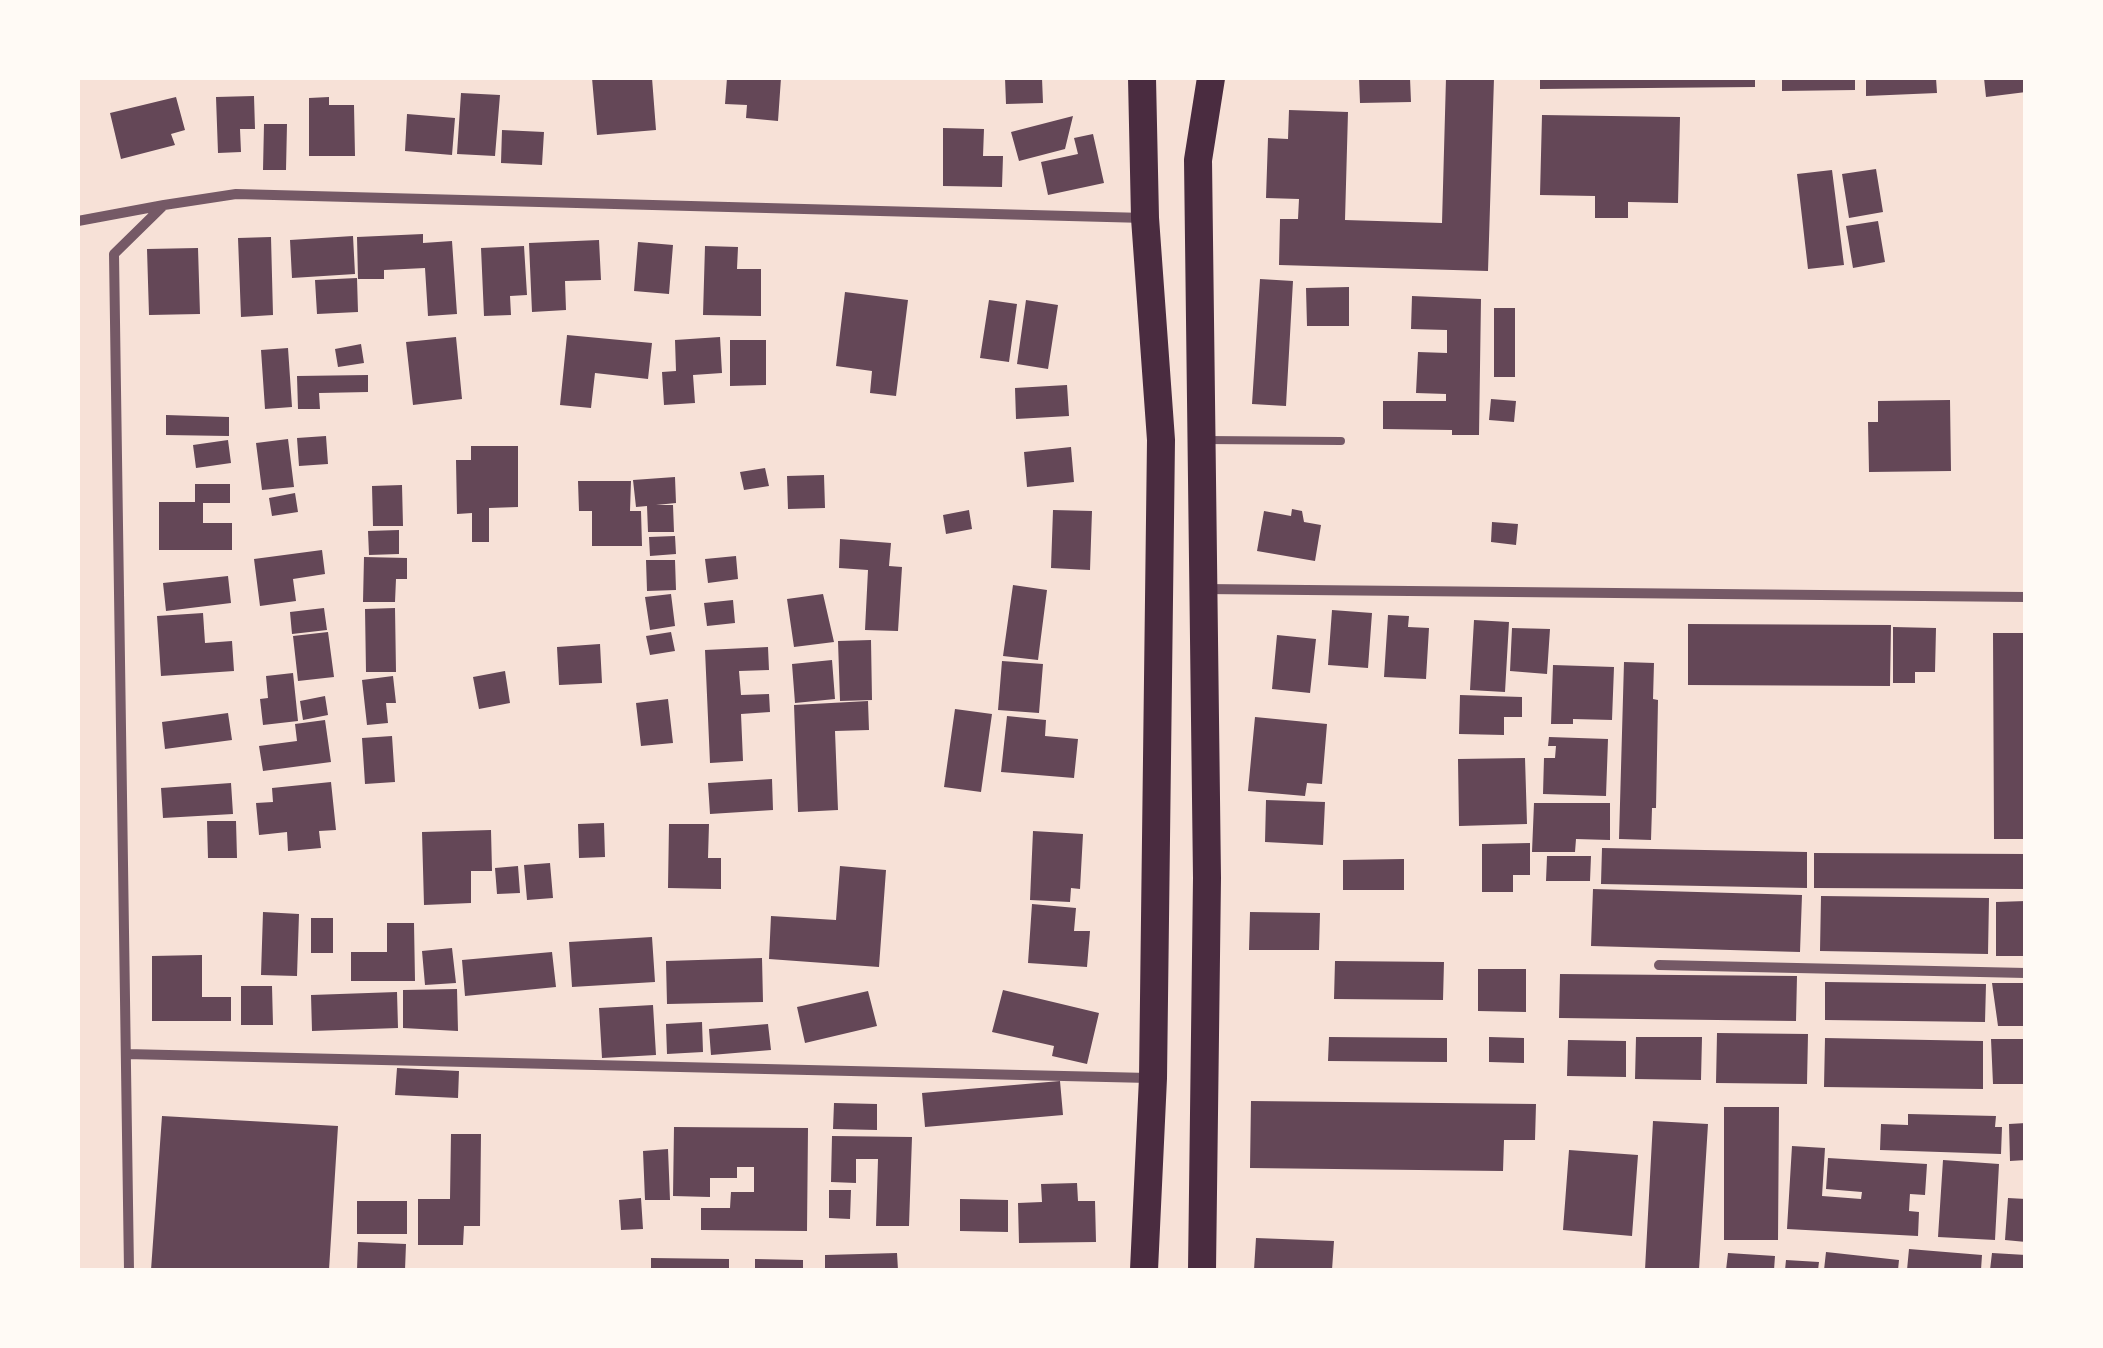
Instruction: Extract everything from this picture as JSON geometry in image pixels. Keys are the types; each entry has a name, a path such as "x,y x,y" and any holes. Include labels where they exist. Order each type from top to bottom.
{"highway":[{"path":"1142,78 1146,218 1161,440 1153,1078 1144,1270"},
{"path":"1202,1270 1207,878 1198,160 1212,78"}],"street":[{"path":"78,221 236,194 1146,218"},
{"path":"129,1270 114,254 164,206"},
{"path":"1203,589 2026,597"},
{"path":"1659,965 2026,974"},
{"path":"126,1054 1153,1078"}],"lane":[{"path":"1200,440 1340,441"}],"building":[{"path":"592,78 652,78 656,130 597,135"},
{"path":"727,78 781,78 778,121 746,118 747,105 725,104"},
{"path":"1005,78 1042,78 1043,103 1006,104"},
{"path":"1359,78 1410,78 1411,102 1360,103"},
{"path":"1446,78 1494,78 1488,271 1279,265 1280,219 1298,219 1299,199 1266,198 1268,138 1288,139 1289,110 1348,112 1345,220 1442,223"},
{"path":"1540,78 1755,78 1755,87 1540,89"},
{"path":"1782,78 1855,78 1855,90 1782,91"},
{"path":"1866,78 1936,78 1937,93 1866,96"},
{"path":"1984,78 2026,78 2026,92 1986,97"},
{"path":"461,93 500,95 495,156 457,154"},
{"path":"254,96 255,129 240,129 241,152 218,153 216,97"},
{"path":"176,97 185,130 171,134 175,145 121,159 110,113"},
{"path":"329,97 329,105 354,105 355,156 309,156 309,98"},
{"path":"407,114 455,118 452,155 405,151"},
{"path":"1542,115 1680,117 1678,203 1628,202 1628,218 1595,218 1595,196 1540,195"},
{"path":"1073,116 1065,149 1019,161 1011,132"},
{"path":"264,124 287,124 286,170 263,170"},
{"path":"943,128 984,129 983,156 1003,156 1002,187 943,186"},
{"path":"502,130 544,132 542,165 501,163"},
{"path":"1093,134 1104,183 1048,195 1041,162 1078,154 1074,138"},
{"path":"1876,169 1883,212 1849,218 1842,174"},
{"path":"1832,170 1844,265 1808,269 1797,174"},
{"path":"1878,221 1885,262 1853,268 1846,226"},
{"path":"423,234 423,243 452,241 457,314 428,316 425,268 384,270 384,279 358,279 357,237"},
{"path":"353,236 355,274 292,278 290,240"},
{"path":"271,237 273,315 241,317 238,238"},
{"path":"599,240 601,280 565,281 566,310 532,312 529,243"},
{"path":"638,242 673,245 669,294 634,291"},
{"path":"524,246 527,295 510,296 511,315 484,316 481,248"},
{"path":"705,246 738,247 737,269 761,269 761,316 703,315"},
{"path":"198,248 200,314 149,315 147,249"},
{"path":"357,278 358,312 317,314 315,280"},
{"path":"1260,279 1293,281 1286,406 1252,404"},
{"path":"1349,287 1349,326 1307,326 1306,288"},
{"path":"845,292 908,300 896,396 870,393 872,371 836,366"},
{"path":"1412,296 1481,299 1479,435 1452,435 1452,430 1383,429 1383,401 1446,401 1446,394 1416,393 1418,352 1447,353 1447,330 1411,329"},
{"path":"989,300 1017,304 1009,362 980,358"},
{"path":"1026,300 1058,305 1048,369 1017,364"},
{"path":"1494,308 1515,308 1515,377 1494,377"},
{"path":"567,335 652,343 648,379 595,373 591,408 560,405"},
{"path":"456,337 462,399 413,405 406,342"},
{"path":"720,337 722,373 693,375 695,403 664,405 662,372 676,371 675,340"},
{"path":"730,340 766,340 766,385 730,386"},
{"path":"361,344 364,363 338,367 335,349"},
{"path":"288,348 292,407 265,409 261,350"},
{"path":"368,375 368,392 319,393 320,409 298,409 297,376"},
{"path":"1067,385 1069,416 1016,419 1015,388"},
{"path":"1491,399 1516,401 1514,422 1489,420"},
{"path":"1950,400 1951,471 1869,472 1868,422 1878,422 1878,401"},
{"path":"166,415 229,417 229,436 166,435"},
{"path":"326,436 328,464 299,466 297,438"},
{"path":"288,439 294,487 262,490 256,443"},
{"path":"228,440 231,463 196,468 193,445"},
{"path":"471,446 518,446 518,507 489,508 489,542 472,542 472,513 457,514 456,460 471,460"},
{"path":"1071,447 1074,482 1027,487 1024,452"},
{"path":"765,468 769,486 744,490 740,472"},
{"path":"824,475 825,508 788,509 787,476"},
{"path":"675,477 676,503 656,505 673,505 674,532 648,532 647,506 636,507 633,480"},
{"path":"578,481 631,481 630,511 641,511 642,546 592,546 592,511 579,511"},
{"path":"195,484 230,484 230,503 203,503 203,523 232,523 232,550 159,550 159,502 195,502"},
{"path":"402,485 403,526 373,526 372,486"},
{"path":"295,493 298,512 272,516 269,498"},
{"path":"1292,509 1302,511 1304,522 1321,525 1315,561 1257,551 1264,511 1291,516"},
{"path":"969,510 972,529 946,534 943,515"},
{"path":"1053,510 1092,511 1090,570 1051,568"},
{"path":"1492,522 1518,524 1516,545 1491,542"},
{"path":"399,530 399,554 369,555 368,531"},
{"path":"675,536 676,554 650,556 649,537"},
{"path":"840,539 891,543 889,566 902,567 898,631 865,630 868,570 839,568"},
{"path":"322,550 325,574 293,579 296,601 260,606 254,559"},
{"path":"736,556 738,579 708,583 705,559"},
{"path":"364,557 407,558 407,579 396,579 395,602 363,602"},
{"path":"646,560 675,560 676,590 647,591"},
{"path":"228,576 231,603 166,611 163,583"},
{"path":"1013,585 1047,590 1038,660 1003,656"},
{"path":"671,594 675,626 650,630 645,597"},
{"path":"823,594 834,642 794,647 787,599"},
{"path":"733,600 735,623 707,626 704,603"},
{"path":"324,608 327,630 292,634 290,612"},
{"path":"395,608 396,672 366,672 365,609"},
{"path":"1332,610 1372,613 1368,668 1328,665"},
{"path":"203,613 205,643 232,641 234,671 161,676 157,616"},
{"path":"1388,615 1409,616 1408,627 1429,628 1426,679 1384,677"},
{"path":"1474,620 1509,622 1505,692 1470,690"},
{"path":"1688,624 1891,625 1890,686 1688,685"},
{"path":"1893,627 1936,628 1935,672 1915,672 1915,683 1893,683"},
{"path":"1512,628 1550,629 1547,674 1510,671"},
{"path":"328,632 334,677 298,681 293,636"},
{"path":"671,632 675,651 650,655 646,636"},
{"path":"1993,633 2026,633 2026,839 1994,839"},
{"path":"1277,635 1316,639 1310,693 1272,689"},
{"path":"871,640 872,700 840,701 838,641"},
{"path":"600,644 602,683 559,685 557,647"},
{"path":"768,647 769,670 739,671 741,695 769,694 770,712 741,714 743,761 710,763 705,650"},
{"path":"832,660 835,699 795,703 792,664"},
{"path":"1002,661 1043,664 1039,713 998,710"},
{"path":"1624,662 1654,663 1653,699 1658,700 1656,808 1652,808 1651,840 1619,839"},
{"path":"1553,665 1614,667 1612,720 1573,719 1573,724 1551,724"},
{"path":"505,671 510,703 479,709 473,677"},
{"path":"293,673 298,721 263,725 260,699 268,698 266,676"},
{"path":"393,676 396,703 386,703 388,723 367,725 362,680"},
{"path":"1460,695 1522,697 1522,717 1504,717 1504,735 1459,734"},
{"path":"325,696 328,715 303,720 300,701"},
{"path":"668,699 673,743 641,746 636,703"},
{"path":"868,701 869,730 835,731 838,810 798,812 794,705"},
{"path":"955,709 992,714 981,792 944,787"},
{"path":"228,713 232,740 165,749 162,722"},
{"path":"1007,716 1046,720 1045,736 1078,739 1074,778 1001,772"},
{"path":"1255,717 1327,724 1322,784 1307,783 1305,796 1248,791"},
{"path":"325,720 331,762 263,771 259,746 297,741 295,724"},
{"path":"392,736 395,782 365,784 362,738"},
{"path":"1549,737 1608,739 1606,796 1543,794 1544,758 1555,758 1556,746 1548,746"},
{"path":"1525,758 1527,824 1459,826 1458,759"},
{"path":"772,779 773,810 710,814 708,783"},
{"path":"331,782 336,830 319,831 321,848 288,851 287,832 259,835 256,803 273,802 272,788"},
{"path":"231,783 233,814 163,818 161,788"},
{"path":"1266,800 1325,802 1323,845 1265,842"},
{"path":"1534,803 1610,803 1610,840 1576,839 1575,852 1532,852"},
{"path":"207,821 236,821 237,858 208,858"},
{"path":"604,823 605,857 579,858 578,824"},
{"path":"669,824 709,824 708,858 721,858 721,889 668,888"},
{"path":"491,830 492,871 471,871 471,903 424,905 422,832"},
{"path":"1033,831 1083,834 1080,889 1071,888 1070,902 1030,900"},
{"path":"1530,843 1530,875 1513,875 1513,892 1482,892 1482,844"},
{"path":"1602,848 1807,852 1807,888 1601,884"},
{"path":"1814,853 2026,854 2026,889 1814,888"},
{"path":"1547,856 1591,856 1590,881 1546,881"},
{"path":"1404,859 1404,890 1343,890 1343,860"},
{"path":"550,863 553,898 527,900 524,865"},
{"path":"518,866 520,893 497,894 495,868"},
{"path":"840,866 886,870 879,967 769,959 771,916 836,920"},
{"path":"1593,889 1802,895 1800,952 1591,946"},
{"path":"1821,896 1989,898 1988,954 1820,951"},
{"path":"2026,901 2026,956 1996,956 1996,902"},
{"path":"1032,904 1076,908 1074,931 1090,931 1087,967 1028,963"},
{"path":"263,912 299,914 297,976 261,975"},
{"path":"1250,912 1320,913 1319,950 1249,950"},
{"path":"311,918 333,918 333,953 311,953"},
{"path":"387,923 414,923 415,981 351,981 351,952 387,952"},
{"path":"652,937 655,982 572,987 569,942"},
{"path":"452,948 456,983 425,985 422,951"},
{"path":"552,952 556,987 465,996 462,960"},
{"path":"202,955 202,997 231,997 231,1021 152,1021 152,956"},
{"path":"762,958 763,1002 667,1004 666,961"},
{"path":"1335,961 1444,962 1443,1000 1334,999"},
{"path":"1478,969 1526,969 1526,1012 1478,1011"},
{"path":"1560,974 1797,976 1796,1021 1559,1018"},
{"path":"1825,982 1986,984 1985,1022 1825,1020"},
{"path":"1992,983 2026,983 2026,1026 1998,1026"},
{"path":"241,986 272,986 273,1025 241,1025"},
{"path":"457,989 458,1031 403,1028 403,990"},
{"path":"1003,990 1099,1013 1087,1064 1052,1056 1054,1046 992,1032"},
{"path":"868,991 877,1026 805,1043 797,1007"},
{"path":"397,992 398,1028 312,1031 311,995"},
{"path":"653,1005 656,1055 602,1058 599,1008"},
{"path":"702,1022 703,1052 667,1054 666,1024"},
{"path":"768,1024 771,1050 711,1055 709,1029"},
{"path":"1717,1033 1808,1034 1807,1084 1716,1083"},
{"path":"1329,1037 1447,1038 1447,1062 1328,1061"},
{"path":"1489,1037 1524,1038 1524,1063 1489,1062"},
{"path":"1636,1037 1702,1037 1701,1080 1635,1079"},
{"path":"1825,1038 1983,1041 1983,1089 1824,1087"},
{"path":"1991,1039 2026,1039 2026,1084 1993,1084"},
{"path":"1568,1040 1626,1041 1626,1077 1567,1076"},
{"path":"397,1068 459,1071 458,1098 395,1095"},
{"path":"1060,1081 1063,1115 925,1127 922,1093"},
{"path":"1251,1101 1536,1104 1535,1140 1504,1140 1503,1171 1250,1168"},
{"path":"834,1103 877,1104 877,1130 833,1129"},
{"path":"1724,1107 1779,1107 1778,1240 1724,1240"},
{"path":"1908,1114 1996,1116 1995,1127 2002,1127 2001,1154 1880,1150 1881,1124 1908,1125"},
{"path":"162,1116 338,1126 329,1270 151,1270"},
{"path":"1653,1121 1708,1124 1699,1270 1645,1270"},
{"path":"2026,1123 2026,1160 2010,1161 2009,1124"},
{"path":"674,1127 808,1128 807,1231 701,1230 701,1208 730,1208 731,1192 754,1192 754,1167 737,1167 737,1178 710,1178 710,1197 673,1196"},
{"path":"451,1134 481,1134 480,1226 464,1226 463,1245 418,1245 418,1199 450,1199"},
{"path":"832,1136 912,1137 909,1226 876,1226 878,1159 856,1159 856,1183 831,1182"},
{"path":"1792,1146 1825,1148 1822,1196 1861,1199 1862,1192 1826,1189 1828,1158 1927,1164 1925,1195 1910,1194 1909,1211 1919,1212 1918,1236 1787,1229"},
{"path":"668,1149 670,1200 645,1200 643,1151"},
{"path":"1569,1150 1638,1155 1632,1236 1563,1230"},
{"path":"1943,1160 1999,1164 1995,1240 1938,1237"},
{"path":"1077,1183 1078,1201 1095,1201 1096,1242 1019,1243 1018,1203 1042,1202 1041,1184"},
{"path":"829,1190 851,1190 850,1219 829,1218"},
{"path":"641,1198 643,1229 621,1230 619,1200"},
{"path":"2008,1198 2026,1199 2026,1242 2005,1240"},
{"path":"960,1199 1008,1200 1008,1232 960,1231"},
{"path":"357,1201 407,1201 407,1234 357,1234"},
{"path":"1256,1238 1334,1241 1332,1270 1254,1270"},
{"path":"358,1242 406,1244 405,1270 357,1270"},
{"path":"1909,1249 1982,1255 1981,1270 1907,1270"},
{"path":"1826,1252 1899,1260 1898,1270 1824,1270"},
{"path":"897,1253 898,1270 825,1270 825,1255"},
{"path":"1728,1253 1775,1256 1774,1270 1726,1270"},
{"path":"1992,1253 2026,1255 2026,1270 1990,1270"},
{"path":"651,1258 729,1259 729,1270 651,1270"},
{"path":"755,1259 803,1260 803,1270 755,1270"},
{"path":"1786,1260 1819,1262 1818,1270 1785,1270"}]}
